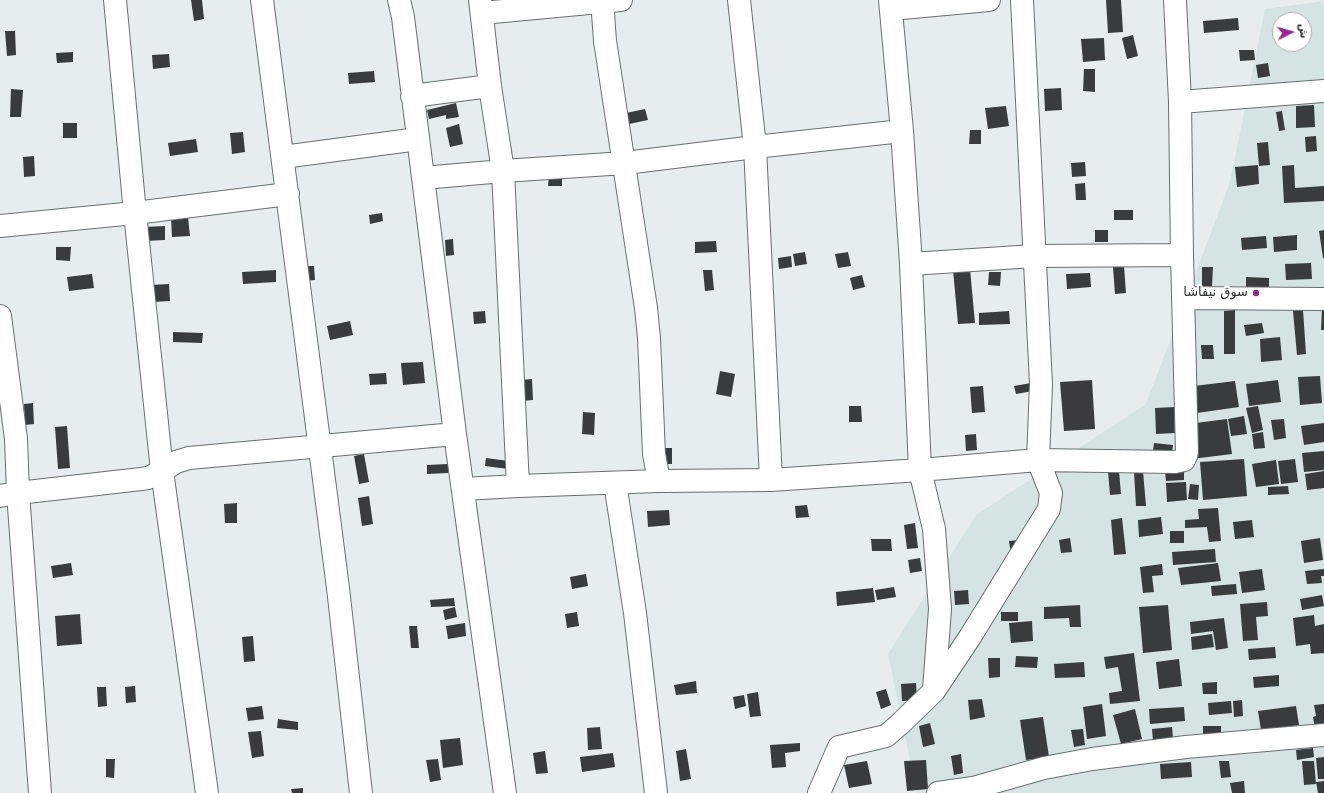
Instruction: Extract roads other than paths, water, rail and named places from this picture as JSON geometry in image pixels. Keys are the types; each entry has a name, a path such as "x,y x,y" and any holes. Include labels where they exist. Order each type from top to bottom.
{"street":[{"path":"115,0 135,214 162,471 207,793"},
{"path":"262,0 338,588 362,793"},
{"path":"399,0 403,16 455,434 505,793"},
{"path":"739,0 755,147 771,480"},
{"path":"934,691 940,609 934,529 920,470 911,264 902,131 891,4 989,0"},
{"path":"819,793 839,747 886,736 934,691 974,631 1049,509 1051,493 1038,460 1041,384 1022,0"},
{"path":"463,489 659,481 771,480 1038,460 1175,462 1184,460 1186,452 1180,102 1175,0"},
{"path":"518,486 503,171 490,86 481,6 609,1 605,41 646,308 654,454 659,481"},
{"path":"412,96 490,86"},
{"path":"1180,102 1324,91"},
{"path":"423,178 624,163 902,131"},
{"path":"283,157 418,139"},
{"path":"0,226 135,214 288,194"},
{"path":"911,264 1034,256 1182,254"},
{"path":"1183,298 1324,299"},
{"path":"0,316 16,439 9,494 40,793"},
{"path":"9,494 148,478 176,462 190,458 455,434"},
{"path":"615,483 635,613 656,793"},
{"path":"938,793 973,790 1044,768 1092,759 1186,747 1324,735"}],"place":[{"name":"سوق نيفاشا","path":"1256,293"}]}
